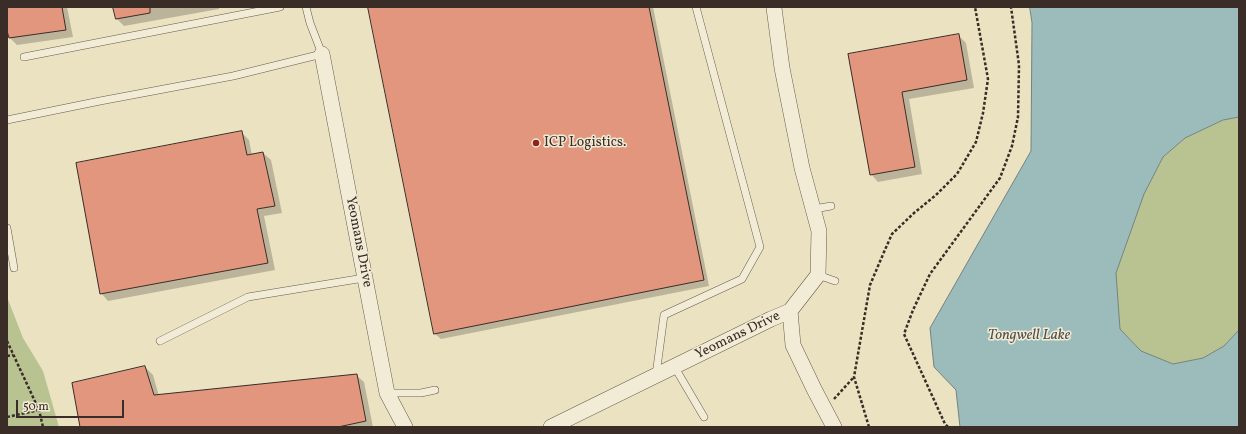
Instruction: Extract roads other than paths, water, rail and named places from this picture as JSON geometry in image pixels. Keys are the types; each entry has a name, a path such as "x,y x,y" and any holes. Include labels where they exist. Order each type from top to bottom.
{"street":[{"path":"776,7 782,68 802,168 820,231 818,275"},
{"name":"Yeomans Drive","path":"322,54 364,278 388,393 405,427"},
{"name":"Yeomans Drive","path":"551,427 790,311 818,275"},
{"path":"790,311 793,345 834,427"}],"lane":[{"path":"24,57 280,7"},
{"path":"7,120 100,100 233,76 322,54 310,23 306,7"},
{"path":"656,375 664,315 742,279 760,247 696,7"},
{"path":"814,209 831,206"},
{"path":"7,228 14,268"},
{"path":"818,275 835,281"},
{"path":"160,341 248,297 364,278"},
{"path":"674,366 704,418"},
{"path":"388,393 421,393 435,390"}],"water":[{"name":"Tongwell Lake","path":"1030,7 1239,7 1239,117 1223,120 1185,138 1163,157 1144,194 1116,273 1120,329 1141,351 1173,364 1203,358 1224,346 1239,330 1239,427 960,427 956,390 934,367 930,328 1031,151 1032,23"}],"place":[{"name":"ICP Logistics.","path":"536,143"}]}
